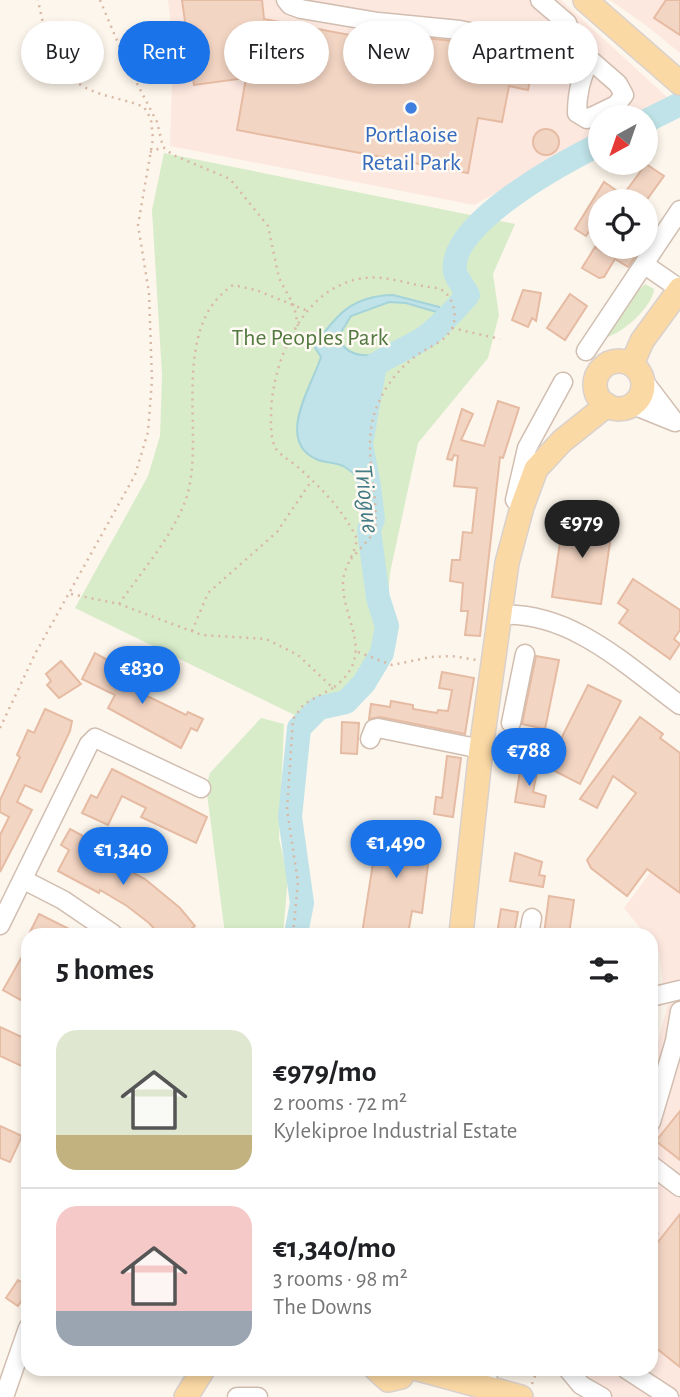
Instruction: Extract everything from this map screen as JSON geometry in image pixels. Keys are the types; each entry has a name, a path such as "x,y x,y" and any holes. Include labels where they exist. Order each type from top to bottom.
{"main road":[{"path":"584,0 680,83"},
{"path":"638,372 612,361 597,375 596,389 607,405 620,409 633,405 642,394 638,372 642,341 680,289"},
{"path":"462,928 481,749 508,563 522,507 536,469 562,441 607,405"},
{"path":"186,1397 199,1376"},
{"path":"448,1376 499,1388"}],"street":[{"path":"286,0 290,5 301,9 378,22 448,29"},
{"path":"540,0 565,21"},
{"path":"586,351 680,209"},
{"path":"645,265 680,289"},
{"path":"633,405 675,422 638,372"},
{"path":"522,507 515,501 527,447 563,382"},
{"path":"501,615 525,614 549,620 599,645 680,705"},
{"path":"511,723 525,654"},
{"path":"489,699 517,696"},
{"path":"370,739 374,729 378,729 481,749"},
{"path":"0,925 89,744 95,738 201,788"},
{"path":"24,880 74,906 105,928"},
{"path":"658,995 680,990 680,999"},
{"path":"658,1095 680,1011"},
{"path":"658,1170 680,1187"},
{"path":"4,1397 21,1348"},
{"path":"574,1376 582,1385 602,1397"},
{"path":"637,1376 669,1397"},
{"path":"237,1397 258,1397"}],"path":[{"path":"0,728 35,654 71,594 135,475 148,432 152,380 149,293 138,225 150,152 151,119 144,107 87,88 58,63 45,36 38,0"},
{"path":"100,0 157,121 163,147 173,155 230,178 268,226 279,278 295,306 298,326"},
{"path":"150,152 163,147"},
{"path":"294,928 298,882 287,810 293,719 304,704 333,688 345,677 357,651 343,577 356,539 336,506 312,480 276,449 271,429 277,372 289,339 308,311 342,285 368,277 444,290 454,305 452,328 444,338 407,363 395,376 371,421 369,456 374,488 375,532 351,559"},
{"path":"119,604 173,526 185,501 190,484 193,450 193,362 201,334 215,304 233,285 308,311"},
{"path":"452,328 500,339"},
{"path":"192,631 208,593 276,532 312,480"},
{"path":"71,594 119,604 214,637 266,639 298,655 333,688"},
{"path":"357,651 392,665 430,657 452,656 494,662"},
{"path":"658,1234 662,1237"}],"shaded area":[{"name":"Portlaoise Retail Park","path":"168,0 561,0 584,21 448,21 448,84 598,84 598,34 668,98 655,105 588,105 588,142 474,205 170,146 172,84 210,84 210,21 170,21"},
{"path":"610,0 680,0 680,53 647,26"},
{"path":"680,833 680,979 663,984 658,928 640,928 624,908"},
{"path":"680,999 680,1397 609,1397 583,1376 658,1376 658,1042 668,1004"}],"green space":[{"name":"The Peoples Park","path":"164,153 515,224 493,274 499,315 488,358 418,443 390,573 387,609 391,626 386,655 367,694 313,724 75,608 148,476 160,436 162,375 152,210"},
{"path":"645,284 654,289 643,311 629,325 607,337 634,295"},
{"path":"261,718 284,724 279,839 288,877 284,928 224,928 206,786 210,773"}],"water":[{"path":"393,295 439,307 448,319 375,365 361,444 369,486 343,466 316,459 304,450 298,439 297,426 321,357 314,346 347,309 356,303","holes":["389,302 406,303 440,313 441,321 403,345 372,355 358,354 346,349 338,337 351,316"]}],"building":[{"path":"182,0 262,0 264,19 275,21 224,21 224,81 210,83 210,21 185,21"},
{"path":"666,0 680,0 680,35 654,18"},
{"path":"329,31 343,34 343,84 434,84 434,39 448,40 448,84 529,84 528,90 509,86 502,122 478,118 468,173 237,130 245,84 329,84"},
{"path":"546,129 555,133 559,142 555,151 546,155 537,151 533,142 537,133"},
{"path":"658,172 664,176 655,189 627,189 638,175 658,175"},
{"path":"604,182 614,189 600,189"},
{"path":"588,208 588,233 586,236 575,229"},
{"path":"588,258 615,259 604,277 599,278 582,268"},
{"path":"615,259 634,259 628,267"},
{"path":"523,290 541,293 536,321 532,318 528,327 512,320"},
{"path":"570,294 587,306 565,340 547,328"},
{"path":"498,401 519,408 503,458 500,457 480,636 465,635 468,611 461,611 463,583 450,581 452,560 460,560 463,532 472,533 477,488 454,486 458,456 454,455 452,460 447,459 462,409 473,414 461,440 484,446"},
{"path":"564,515 613,522 601,604 552,597"},
{"path":"633,579 680,610 680,630 674,639 680,644 670,659 619,623 628,610 618,603"},
{"path":"95,653 113,663 106,676 186,715 188,712 203,719 197,731 191,728 181,748 108,708 115,695 82,679"},
{"path":"536,656 559,660 545,729 522,724"},
{"path":"61,661 81,684 59,698 47,685 51,681 46,674"},
{"path":"442,672 474,678 465,734 380,717 369,719 371,704 390,707 391,701 413,705 413,709 437,713 438,710 448,711 452,690 439,688"},
{"path":"588,685 621,701 580,784 547,767"},
{"path":"45,709 72,721 70,731 41,792 25,785 17,802 32,810 0,872 0,835 9,817 0,812 0,800 20,757 17,755 28,730 34,733"},
{"path":"640,717 663,734 660,738 680,753 680,893 647,869 627,896 591,868 587,860 636,793 613,776 597,808 580,799"},
{"path":"342,722 359,723 357,754 341,753"},
{"path":"447,756 461,758 453,817 434,814 436,797 442,798"},
{"path":"521,765 538,767 533,792 546,796 544,807 515,802"},
{"path":"112,769 207,817 196,843 141,817 146,808 122,796 108,825 82,813 91,795 97,798"},
{"path":"375,828 432,832 422,913 412,911 409,928 363,928 375,850 365,849 367,833 374,834"},
{"path":"70,829 83,836 79,844 145,879 180,908 195,926 154,928 127,906 58,871 69,850 61,845"},
{"path":"515,853 542,862 539,875 545,876 543,887 510,881"},
{"path":"549,896 574,900 570,928 545,928"},
{"path":"501,909 518,912 515,928 498,928"},
{"path":"39,914 67,928 32,928"},
{"path":"21,958 21,1000 3,990"},
{"path":"0,1027 21,1037 21,1066 0,1056"},
{"path":"680,1111 680,1160 658,1143 658,1138"},
{"path":"0,1126 21,1136 21,1138 10,1162 0,1158"},
{"path":"680,1214 680,1367 658,1350 658,1242"},
{"path":"18,1280 21,1282 21,1301 18,1306 6,1298"}],"waterway":[{"name":"Triogue","path":"658,115 676,106"},
{"name":"Triogue","path":"297,928 302,903 290,817 299,728 319,708 346,702 364,683 382,653 387,626 378,598 369,530 373,519 361,444 375,365 424,338 468,295 455,272 457,253 469,234 511,197 588,150"}],"place":[{"name":"Portlaoise Retail Park","path":"411,108"}]}
